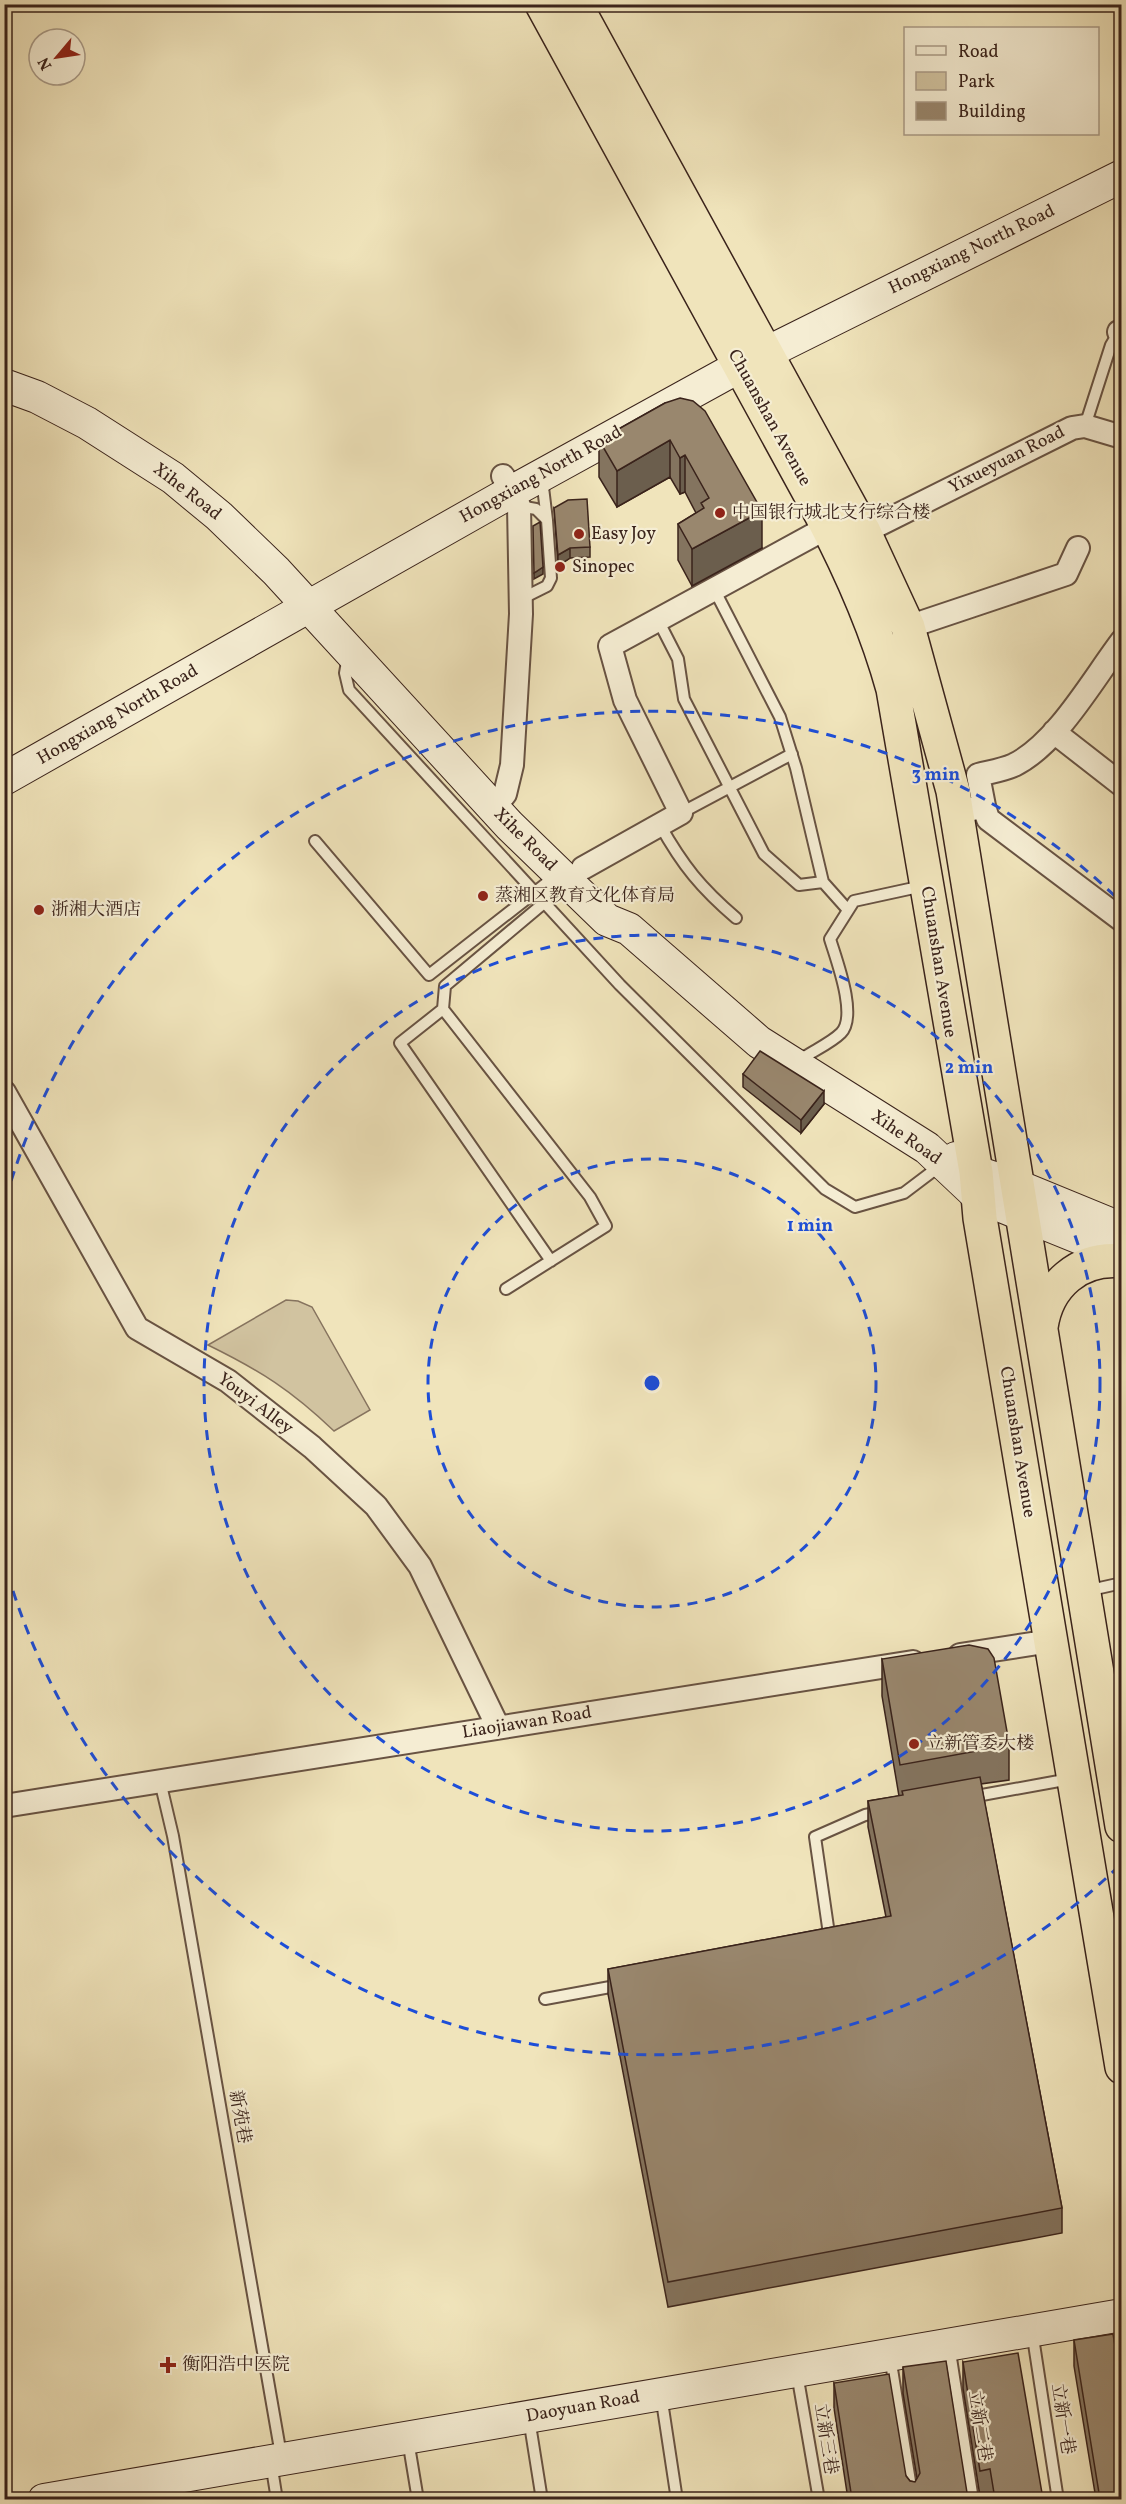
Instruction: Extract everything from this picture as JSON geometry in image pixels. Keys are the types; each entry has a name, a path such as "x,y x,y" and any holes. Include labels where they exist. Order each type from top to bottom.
{"highway":[{"name":"Chuanshan Avenue","path":"542,4 749,352 864,532 908,627 930,702 970,809 1000,1090 1122,1826"},
{"name":"Chuanshan Avenue","path":"575,4 749,352 828,527 856,582 879,638 893,689 1122,2067"},
{"path":"1040,1335 1044,1311 1061,1281 1089,1264 1122,1261"}],"main road":[{"name":"Hongxiang North Road","path":"511,491 749,352 1122,157"},
{"name":"Hongxiang North Road","path":"4,760 541,475 749,352 1122,176"},
{"name":"Xihe Road","path":"4,370 42,383 94,410 184,465 230,501 311,596 499,801"},
{"name":"Xihe Road","path":"4,385 37,397 87,423 173,478 219,516 311,596 348,653 499,801 572,867 768,1030 1022,1216 1122,1255"},
{"name":"Hongxiang North Road","path":"4,779 311,596"},
{"name":"Xihe Road","path":"572,867 608,920 629,929 759,1042 927,1148 943,1163 977,1184 1015,1185 1122,1228"},
{"path":"1000,1090 1022,1154 1039,1180 1122,1228"},
{"name":"Daoyuan Road","path":"132,2499 277,2478 1122,2315"},
{"name":"Daoyuan Road","path":"44,2499 277,2478 410,2452 1122,2329"}],"street":[{"name":"Yixueyuan Road","path":"864,532 1072,428 1085,426 1122,437"},
{"path":"499,801 512,765 521,599 511,491"},
{"path":"572,867 681,813 625,700 610,646 828,527"},
{"path":"908,627 1066,574 1078,548"},
{"path":"1122,641 1054,732 1026,758 1012,766 978,775 970,809 988,819 1122,920"},
{"path":"1054,732 1122,785"},
{"name":"Youyi Alley","path":"4,1092 137,1328 228,1381 312,1447 376,1506 420,1566 498,1727"},
{"name":"Liaojiawan Road","path":"4,1806 1051,1641"}],"lane":[{"path":"1085,426 1112,345 1121,331"},
{"path":"521,599 547,586 551,578 541,475"},
{"path":"511,491 547,520"},
{"path":"714,589 780,717 792,754 823,882 848,910"},
{"path":"658,620 678,659 684,699 764,854 799,885 823,882"},
{"path":"348,653 345,673 349,690 620,985 825,1189 855,1207 904,1193 943,1163"},
{"path":"681,813 792,754"},
{"path":"660,825 679,860 702,889 736,918"},
{"path":"315,841 429,975 533,891 572,867"},
{"path":"506,1289 606,1226 590,1197 443,1009 445,986 544,903 572,867"},
{"path":"806,1056 841,1033 846,1026 846,996 830,939 854,901 926,886"},
{"path":"443,1009 400,1042 551,1261"},
{"path":"1083,1592 1122,1583"},
{"path":"958,1799 1074,1779"},
{"name":"新苑巷","path":"160,1781 174,1836 277,2478"},
{"path":"819,1946 830,1944 815,1837 865,1815 888,1811"},
{"path":"545,1999 636,1982"},
{"name":"立新一巷","path":"1034,2344 1058,2499"},
{"name":"立新二巷","path":"951,2358 974,2499"},
{"path":"892,2368 913,2499"},
{"name":"立新三巷","path":"799,2385 819,2499"},
{"path":"663,2408 677,2499"},
{"path":"531,2431 543,2499"},
{"path":"410,2452 418,2499"}],"green space":[{"path":"286,1300 298,1301 312,1307 370,1410 334,1431 275,1382 208,1345"}],"building":[{"path":"680,398 693,401 705,411 762,511 692,549 678,524 704,508 701,503 709,498 685,455 680,458 670,440 617,471 599,440 665,403"},
{"path":"587,499 590,547 570,548 558,555 554,508 568,500"},
{"path":"540,522 543,567 534,573 533,526"},
{"path":"760,1051 824,1091 801,1120 743,1074"},
{"path":"969,1645 988,1649 994,1658 1009,1743 900,1765 882,1659"},
{"path":"980,1777 1062,2208 668,2282 608,1969 891,1916 868,1801 903,1795 902,1791"},
{"path":"1113,2334 1122,2388 1122,2499 1100,2499 1074,2340"},
{"path":"1018,2353 1043,2499 995,2499 990,2469 980,2471 963,2362"},
{"path":"946,2361 968,2499 852,2499 834,2383 889,2374 906,2476 910,2481 915,2482 920,2473 903,2367"}],"place":[{"name":"中国银行城北支行综合楼","path":"720,513"},
{"name":"Easy Joy","path":"579,534"},
{"name":"Sinopec","path":"560,567"},
{"name":"蒸湘区教育文化体育局","path":"483,896"},
{"name":"浙湘大酒店","path":"39,910"},
{"name":"立新管委大楼","path":"914,1744"},
{"name":"衡阳浩中医院","path":"168,2365"}]}
